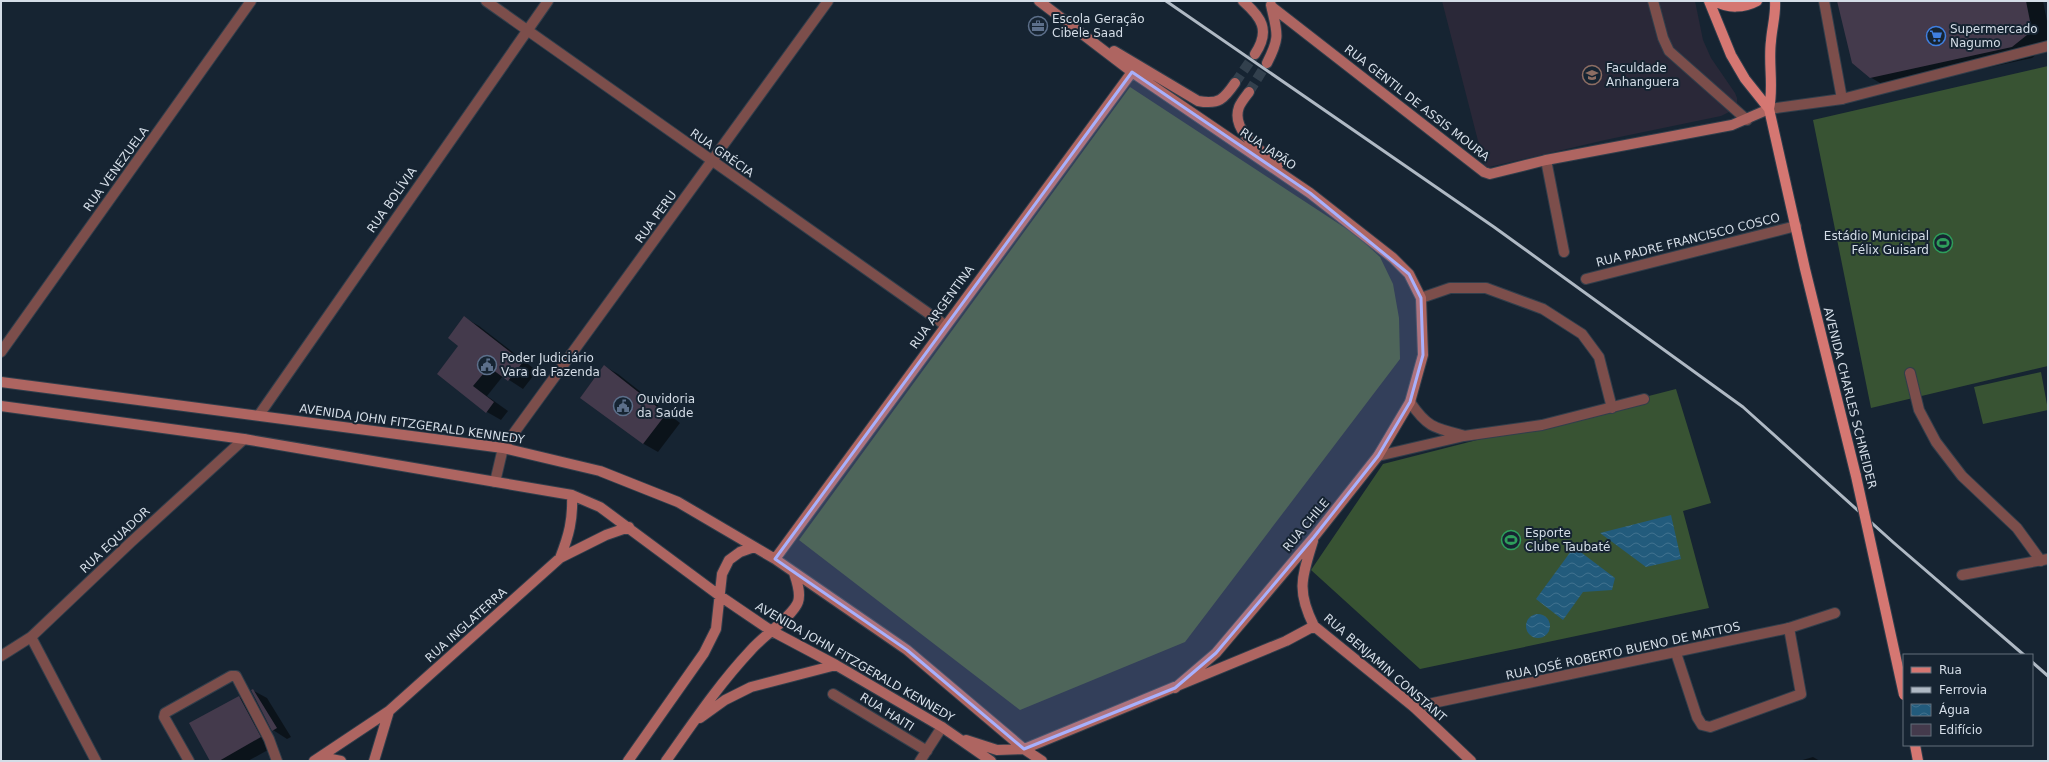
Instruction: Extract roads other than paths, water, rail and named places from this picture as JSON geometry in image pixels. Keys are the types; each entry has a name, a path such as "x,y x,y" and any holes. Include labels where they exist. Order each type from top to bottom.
{"main road":[{"name":"RUA JAPÃO","path":"1039,1 1080,30 1132,72 1310,193 1393,258 1409,274 1421,298 1423,355"},
{"path":"1243,1 1259,15 1263,31 1260,46 1255,54"},
{"name":"AVENIDA CHARLES SCHNEIDER","path":"1709,1 1731,55 1745,79 1769,109 1805,270 1856,476 1903,690"},
{"path":"1715,1 1734,7 1750,5 1757,1"},
{"name":"AVENIDA CHARLES SCHNEIDER","path":"1769,109 1772,96 1771,42 1776,14 1775,1"},
{"path":"1267,63 1274,49 1278,31 1271,4"},
{"name":"RUA GENTIL DE ASSIS MOURA","path":"1271,4 1484,172 1498,173 1546,160 1732,125 1747,120 1769,109"},
{"path":"1080,30 1198,101 1212,104 1225,97 1235,83"},
{"name":"RUA ARGENTINA","path":"775,559 945,325 1132,72"},
{"path":"1249,92 1238,108 1238,122 1247,138 1310,193"},
{"name":"RUA CHILE","path":"1174,688 1216,652 1314,537 1378,456 1410,402 1423,355"},
{"name":"AVENIDA JOHN FITZGERALD KENNEDY","path":"1,382 503,448 600,471 678,502 775,559 907,650 1024,749 1042,761"},
{"name":"AVENIDA JOHN FITZGERALD KENNEDY","path":"1,406 244,439 572,495 600,507 629,527 720,596 770,630 836,664 942,727 991,761"},
{"path":"560,558 570,532 573,515 572,495"},
{"path":"560,558 606,535 629,527"},
{"name":"RUA BENJAMIN CONSTANT","path":"1314,537 1301,586 1305,609 1314,626 1414,708 1471,761"},
{"path":"628,761 704,653 716,629 722,574 730,560 740,552 754,547"},
{"name":"RUA INGLATERRA","path":"315,761 389,711 560,558"},
{"path":"666,761 721,685 770,630 791,614 798,602 798,587 794,573"},
{"name":"RUA CHILE","path":"1024,749 1286,641 1314,626"},
{"path":"692,724 725,700 751,687 836,664"},
{"path":"374,761 389,711"},
{"path":"957,737 997,750 1024,749"},
{"path":"1915,746 1918,761"},
{"path":"315,761 331,759 341,761"}],"street":[{"name":"RUA VENEZUELA","path":"1,352 251,1"},
{"name":"RUA GRÉCIA","path":"486,1 712,162 945,325"},
{"name":"RUA BOLÍVIA","path":"259,415 548,1"},
{"name":"RUA PERU","path":"503,448 828,1"},
{"path":"1653,1 1663,38 1669,51 1747,120"},
{"path":"1824,1 1842,99"},
{"path":"1769,109 1842,99 2048,46"},
{"path":"1546,160 1564,252"},
{"name":"RUA PADRE FRANCISCO COSCO","path":"1586,279 1796,226"},
{"path":"1421,298 1450,288 1486,288 1543,309 1582,334 1600,357 1612,408"},
{"path":"1910,373 1919,410 1936,442 1962,476 2017,528 2045,560"},
{"path":"1378,456 1464,436 1542,425 1644,399"},
{"path":"1410,402 1421,418 1433,428 1464,436"},
{"name":"RUA EQUADOR","path":"1,656 31,637 131,542 244,439"},
{"path":"495,482 503,448"},
{"path":"1962,575 2045,560"},
{"name":"RUA JOSÉ ROBERTO BUENO DE MATTOS","path":"1414,708 1789,628 1835,613"},
{"path":"1676,653 1697,717 1702,725 1710,727 1801,694 1789,628"},
{"path":"31,637 96,761"},
{"path":"190,761 164,717 165,714 231,676 236,676 269,739 277,761"},
{"name":"RUA HAITI","path":"833,694 927,751"},
{"path":"920,761 942,727"}],"water":[{"path":"1671,515 1681,559 1646,567 1600,533"},
{"path":"1574,547 1615,578 1612,590 1583,592 1563,620 1536,599"},
{"path":"1538,614 1547,617 1550,626 1547,635 1538,638 1529,635 1526,626 1529,617"}],"tunnel":[{"path":"1235,83 1255,54"},
{"path":"1249,92 1267,63"}],"railway":[{"path":"1166,1 1494,227 1743,407 1894,543 2023,654"},
{"path":"2033,663 2048,676"}],"place":[{"name":"Escola Geração Cibele Saad","path":"1038,26"},
{"name":"Supermercado Nagumo","path":"1936,36"},
{"name":"Faculdade Anhanguera","path":"1592,75"},
{"name":"Estádio Municipal Félix Guisard","path":"1943,243"},
{"name":"Poder Judiciário Vara da Fazenda","path":"487,365"},
{"name":"Ouvidoria da Saúde","path":"623,406"},
{"name":"Esporte Clube Taubaté","path":"1511,540"}]}
